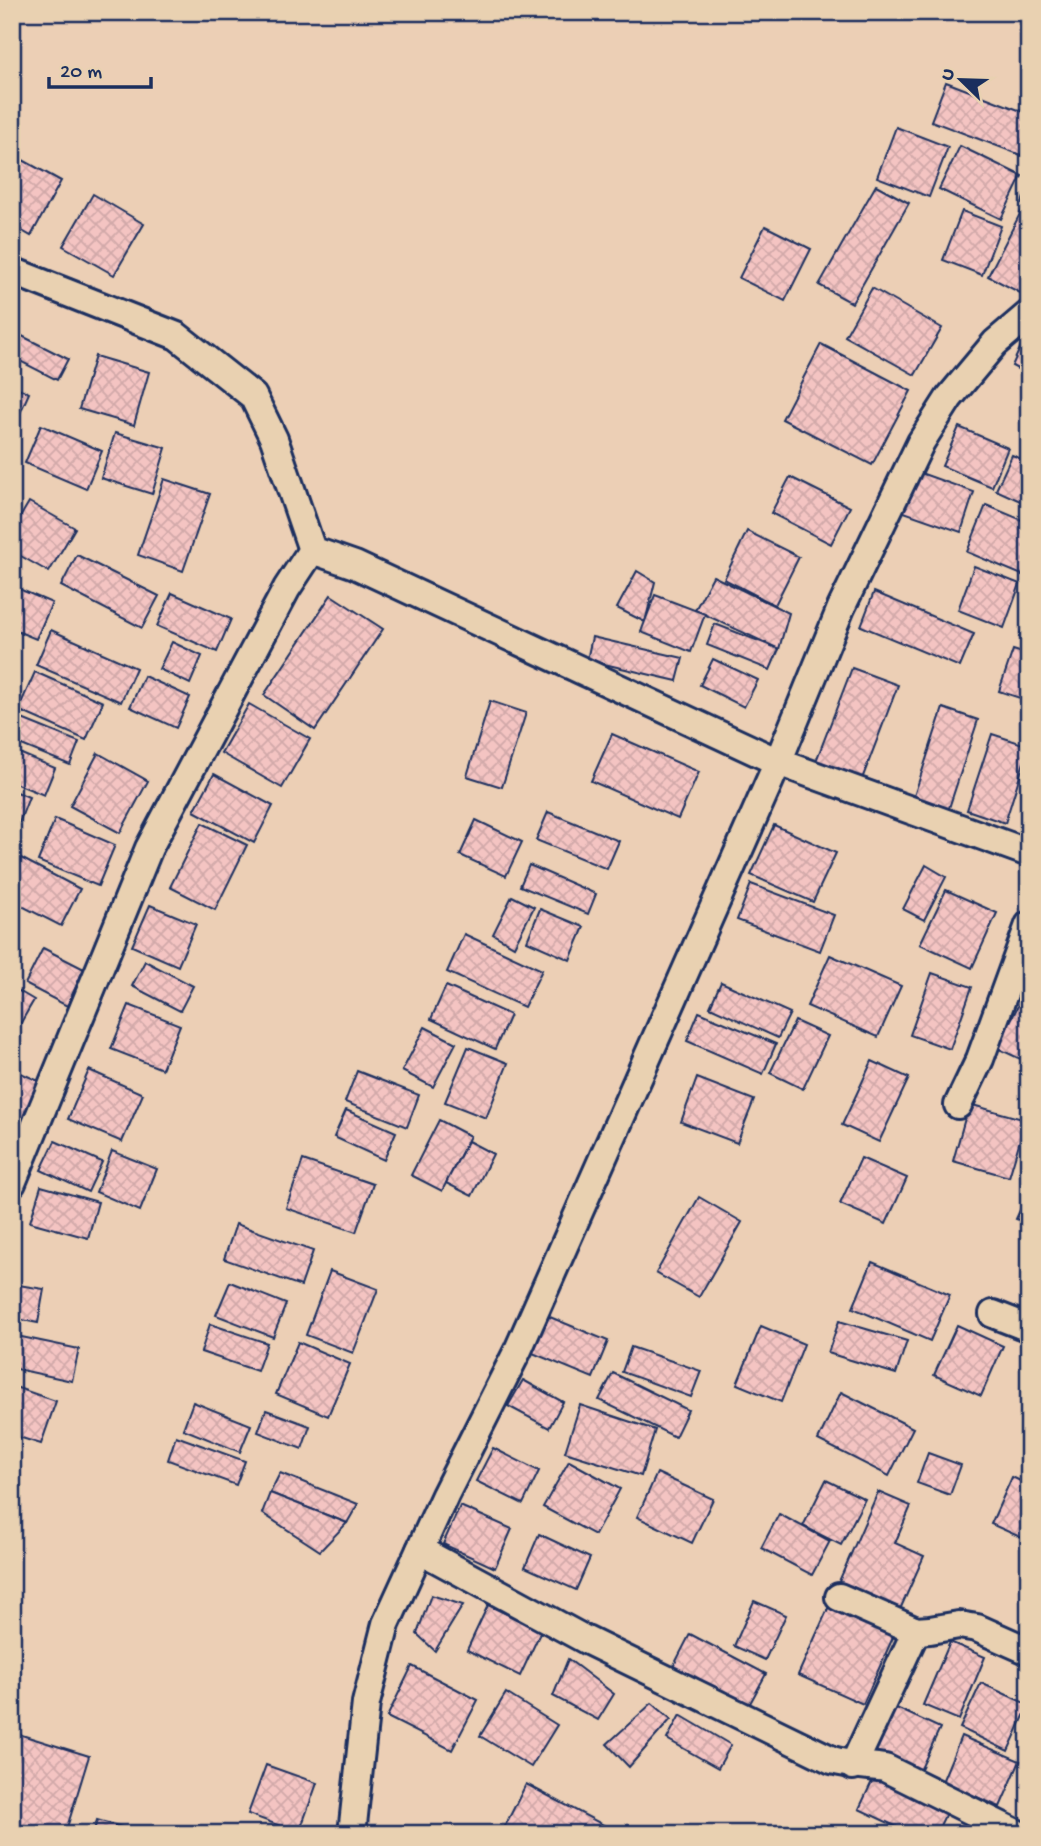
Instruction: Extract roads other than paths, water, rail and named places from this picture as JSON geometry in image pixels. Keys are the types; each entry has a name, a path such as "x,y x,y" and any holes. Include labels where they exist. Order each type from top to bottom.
{"street":[{"path":"12,271 177,336 253,396 274,439 312,551"},
{"path":"352,1834 360,1780 366,1703 386,1624 444,1495 518,1350 778,762 841,608 921,442 949,398 995,343 1029,314"},
{"path":"312,551 355,565 778,762 1029,853"},
{"path":"12,1183 149,848 287,588 312,551"},
{"path":"958,1105 980,1059 1029,925"},
{"path":"993,1314 1029,1328"},
{"path":"420,1550 586,1640 832,1760 853,1766 885,1768 1018,1834"},
{"path":"839,1597 916,1630 959,1625 977,1628 1029,1651"},
{"path":"853,1766 916,1630"}]}
